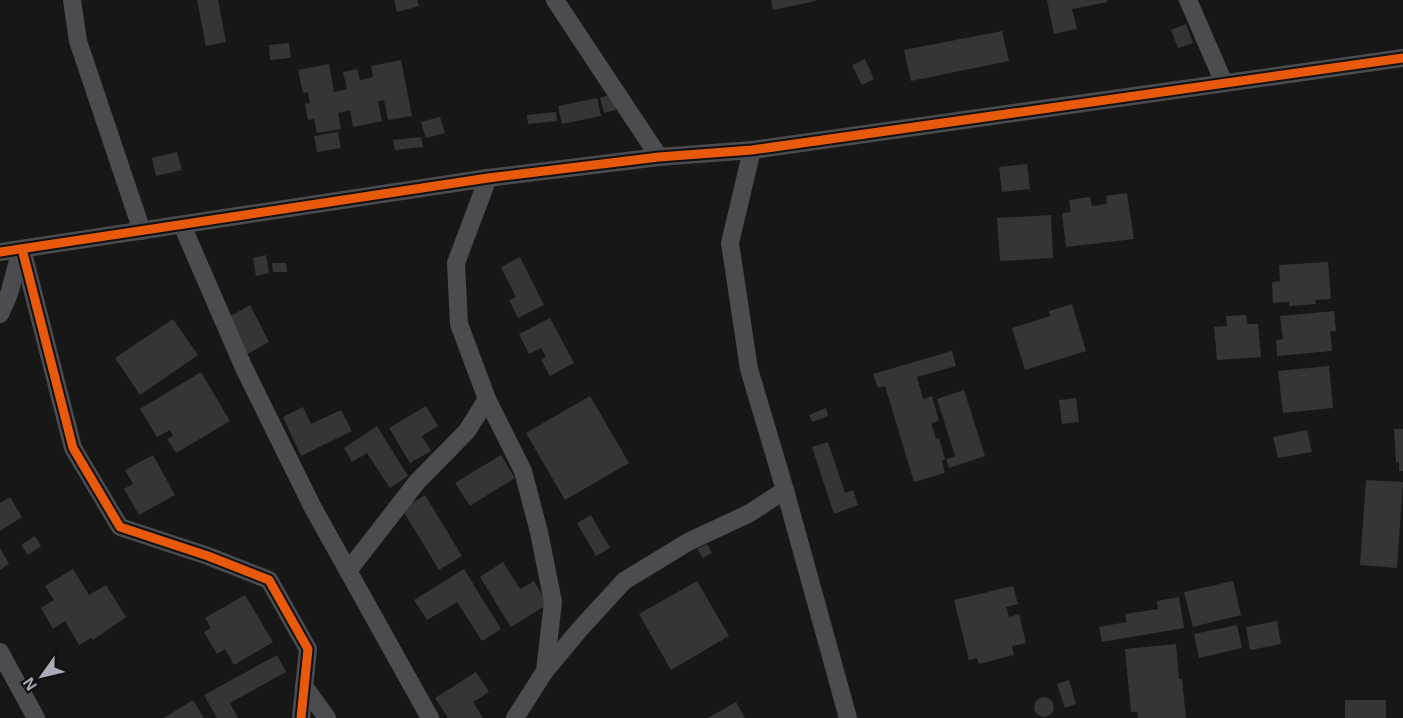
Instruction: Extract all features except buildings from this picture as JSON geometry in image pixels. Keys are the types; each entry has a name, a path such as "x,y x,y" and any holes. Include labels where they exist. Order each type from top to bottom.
{"street":[{"path":"72,0 78,41 142,231"},
{"path":"555,0 659,157"},
{"path":"1188,0 1224,83"},
{"path":"0,252 488,178 659,157 752,150 1403,58"},
{"path":"752,150 730,243 748,369 848,718"},
{"path":"488,178 456,263 459,324 487,399 523,471 539,532 553,602 545,671"},
{"path":"182,225 244,368 312,506 430,718"},
{"path":"0,314 9,294 22,249"},
{"path":"22,249 73,448 120,527 208,556 269,580 308,649 301,718"},
{"path":"348,571 417,482 467,431 487,399"},
{"path":"515,718 545,671 579,629 624,581 688,542 750,513 784,490"},
{"path":"0,652 36,718"},
{"path":"304,686 327,718"}],"cycle path":[{"path":"0,252 488,178 659,157 752,150 1403,58"},
{"path":"22,249 73,448 120,527 208,556 269,580 308,649 301,718"}]}
